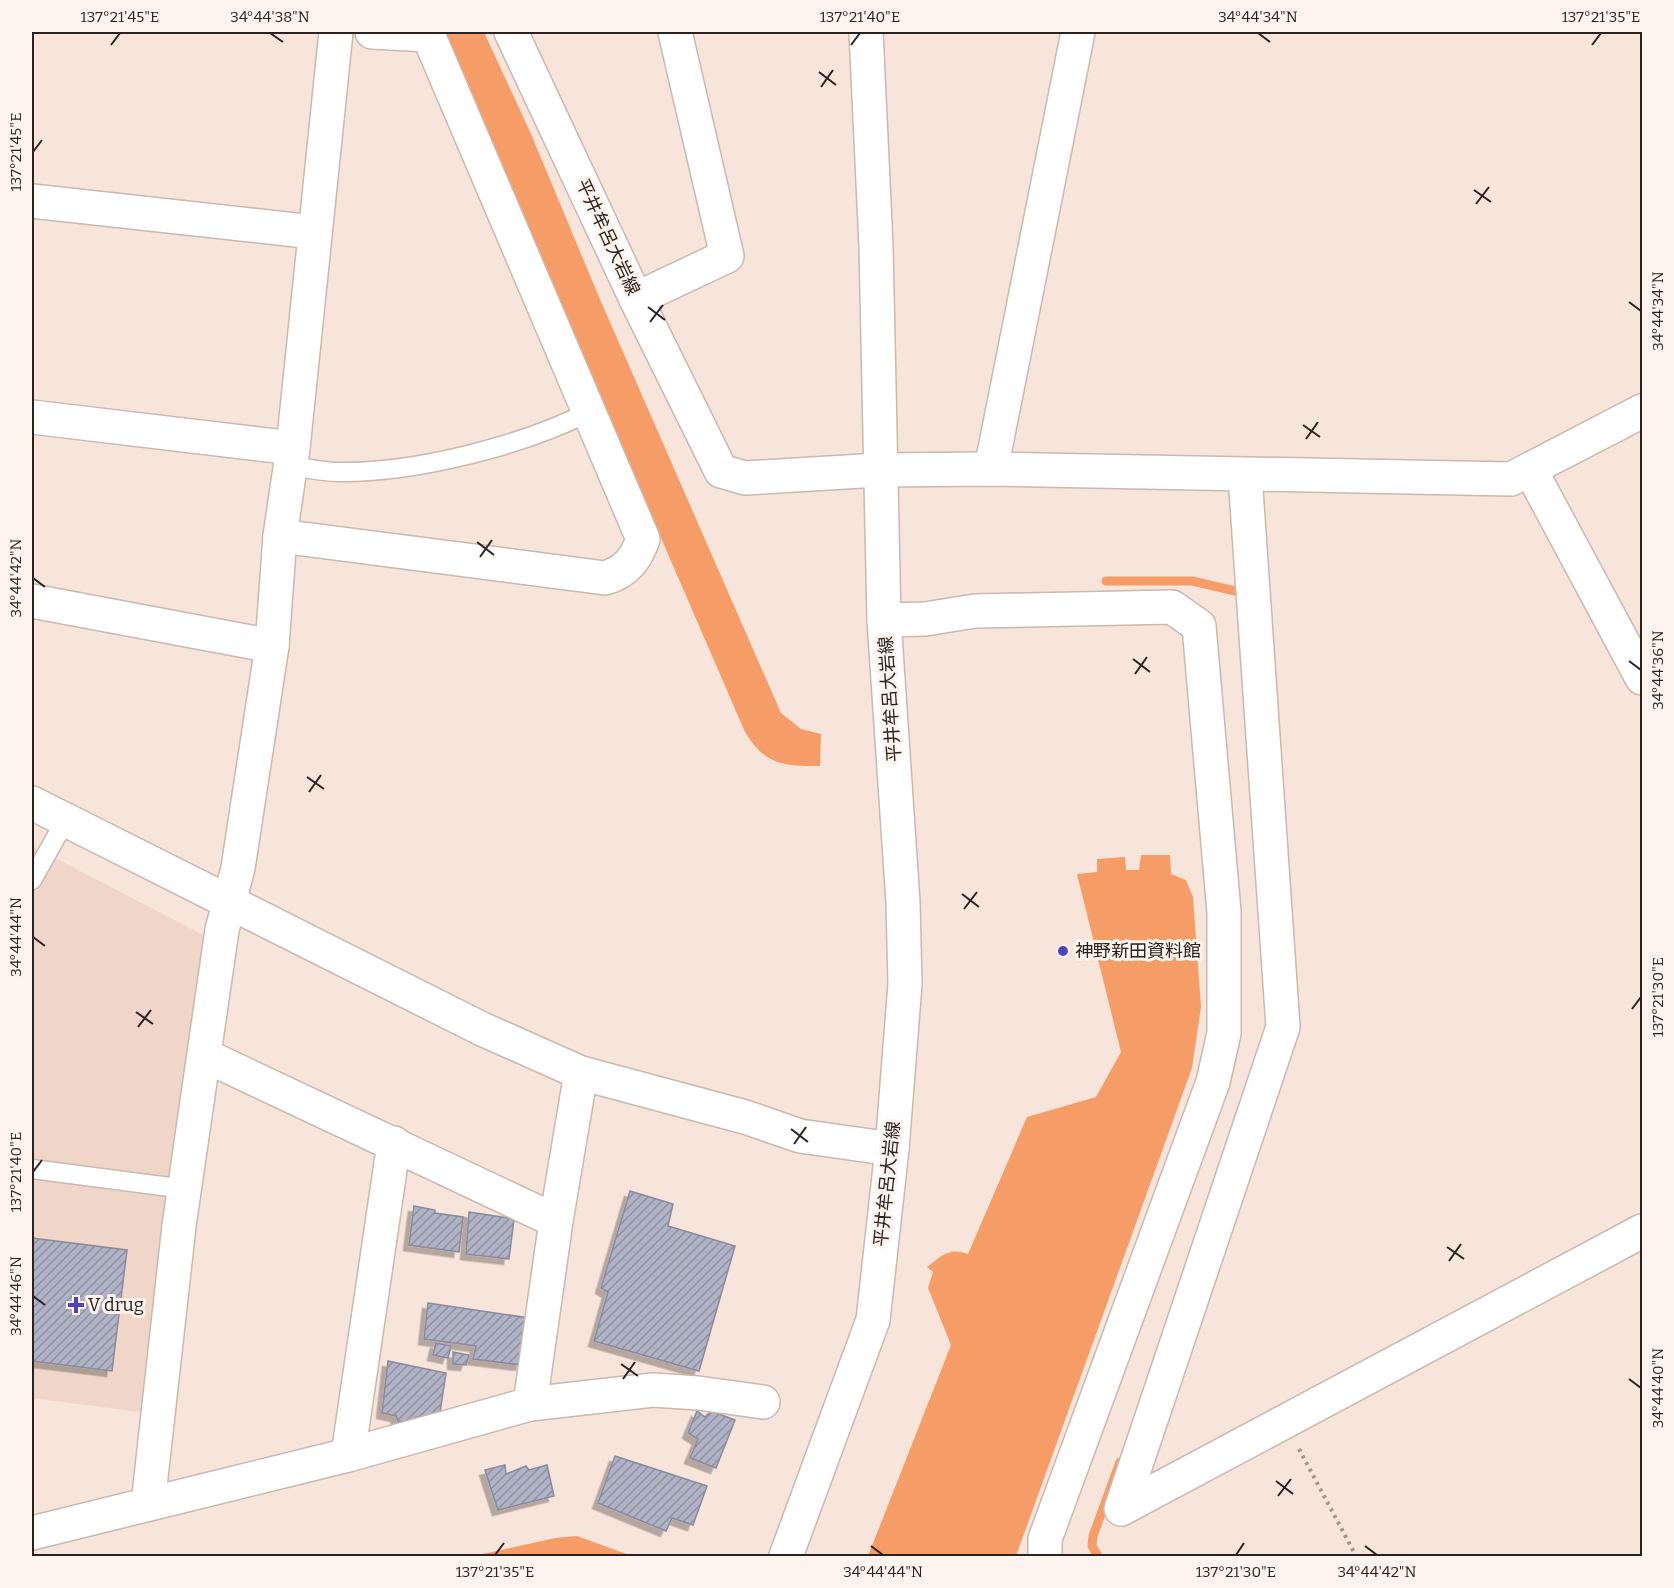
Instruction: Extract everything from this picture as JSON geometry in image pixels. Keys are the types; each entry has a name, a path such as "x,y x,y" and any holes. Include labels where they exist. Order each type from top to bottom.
{"street":[{"path":"148,1504 185,1189 206,1056 222,930 238,868 272,646 280,536 291,457 336,32"},
{"path":"280,536 605,578 620,573 637,555 643,539 427,33 372,32"},
{"name":"平井牟呂大岩線","path":"512,32 636,299 721,471 745,478 879,470 884,620 903,902 905,984 892,1149 873,1320 786,1557"},
{"path":"636,299 727,256 675,32"},
{"path":"866,32 876,246 879,470 1511,478 1531,471 1642,411"},
{"path":"991,470 1078,32"},
{"path":"32,201 314,232"},
{"path":"32,417 291,457"},
{"path":"1531,471 1642,678"},
{"path":"1245,475 1283,1027 1121,1509 1286,1423 1642,1231"},
{"path":"32,601 272,646"},
{"path":"884,620 925,619 975,611 1172,607 1199,626 1224,912 1224,1033 1213,1082 1045,1539 1045,1557"},
{"path":"32,803 482,1029 581,1073 746,1117 800,1136 892,1149"},
{"path":"206,1056 556,1221"},
{"path":"530,1404 556,1221 581,1073"},
{"path":"348,1455 394,1143"},
{"path":"32,1533 348,1455 530,1404 653,1390 698,1393 763,1402"}],"lane":[{"path":"291,457 337,472 377,471 506,444 560,426 589,412"},
{"path":"32,880 65,821"},
{"path":"32,1169 185,1189"}],"path":[{"path":"1286,1423 1356,1557"}],"shaded area":[{"path":"442,32 484,32 531,134 599,297 781,713 801,729 821,734 820,766 776,762 760,752 745,732"},
{"path":"32,846 205,936 164,1212 140,1412 32,1398"},
{"path":"1141,855 1170,855 1171,874 1186,880 1193,897 1201,1007 1192,1068 1016,1556 868,1556 951,1345 928,1288 933,1272 927,1267 951,1252 968,1254 1027,1117 1096,1097 1121,1052 1077,874 1097,872 1097,859 1125,857 1126,870 1139,870"},
{"path":"577,1536 632,1556 474,1556 555,1538"}],"building":[{"path":"630,1191 673,1204 668,1226 735,1246 699,1371 594,1341 608,1292 601,1288"},
{"path":"414,1206 435,1210 435,1213 463,1217 459,1252 409,1245"},
{"path":"469,1212 514,1219 509,1259 466,1254"},
{"name":"V drug","path":"32,1238 127,1250 112,1371 32,1361"},
{"path":"428,1303 529,1318 521,1365 473,1359 476,1346 424,1339"},
{"path":"436,1343 451,1346 448,1358 433,1355"},
{"path":"453,1352 469,1355 466,1365 453,1364"},
{"path":"388,1361 446,1373 439,1419 416,1417 416,1424 398,1421 396,1416 382,1413"},
{"path":"697,1411 705,1417 711,1411 735,1420 716,1468 690,1458 698,1439 688,1433"},
{"path":"615,1456 707,1486 693,1525 672,1518 666,1531 598,1503"},
{"path":"505,1465 506,1474 526,1466 529,1470 547,1465 554,1496 498,1510 485,1470"}],"waterway":[{"path":"1106,581 1192,581 1244,593 1244,595"},
{"path":"1098,1556 1092,1546 1093,1536 1120,1462"}],"place":[{"name":"神野新田資料館","path":"1063,951"},
{"name":"V drug","path":"76,1305"}]}
